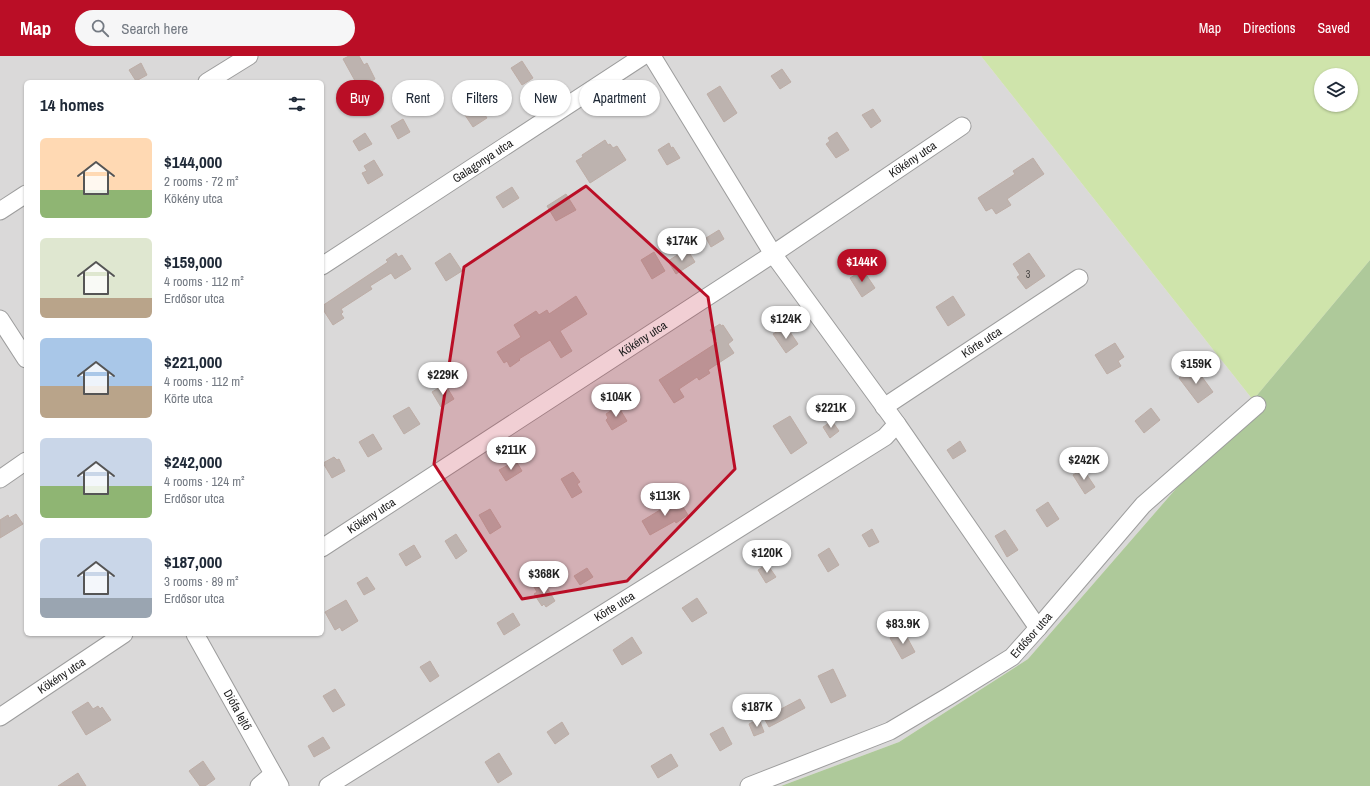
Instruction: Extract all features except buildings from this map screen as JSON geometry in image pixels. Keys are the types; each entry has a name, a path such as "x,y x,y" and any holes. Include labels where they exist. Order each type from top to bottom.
{"street":[{"path":"210,80 249,56"},
{"name":"Galagonya utca","path":"324,265 643,56"},
{"path":"652,56 773,254 897,424 1038,628"},
{"name":"Kökény utca","path":"324,547 773,254 962,126"},
{"path":"0,211 24,195"},
{"name":"Körte utca","path":"884,407 1079,278"},
{"path":"0,319 24,356"},
{"name":"Erdősor utca","path":"749,786 890,731 1012,657 1143,505 1256,405"},
{"name":"Körte utca","path":"328,786 885,437 897,424"},
{"path":"0,479 24,462"},
{"name":"Kökény utca","path":"0,717 121,636"},
{"name":"Diófa lejtő","path":"196,636 277,780"},
{"path":"259,786 277,780"}],"highlighted area":[{"path":"586,186 708,297 735,469 627,581 522,599 434,464 464,267"}],"shaded area":[{"path":"0,56 981,56 1253,400 1028,659 899,742 781,786 0,786"}],"green space":[{"path":"981,56 1370,56 1370,260 1253,400"},
{"path":"1370,260 1370,786 781,786 899,742 1028,659 1253,400"}]}
